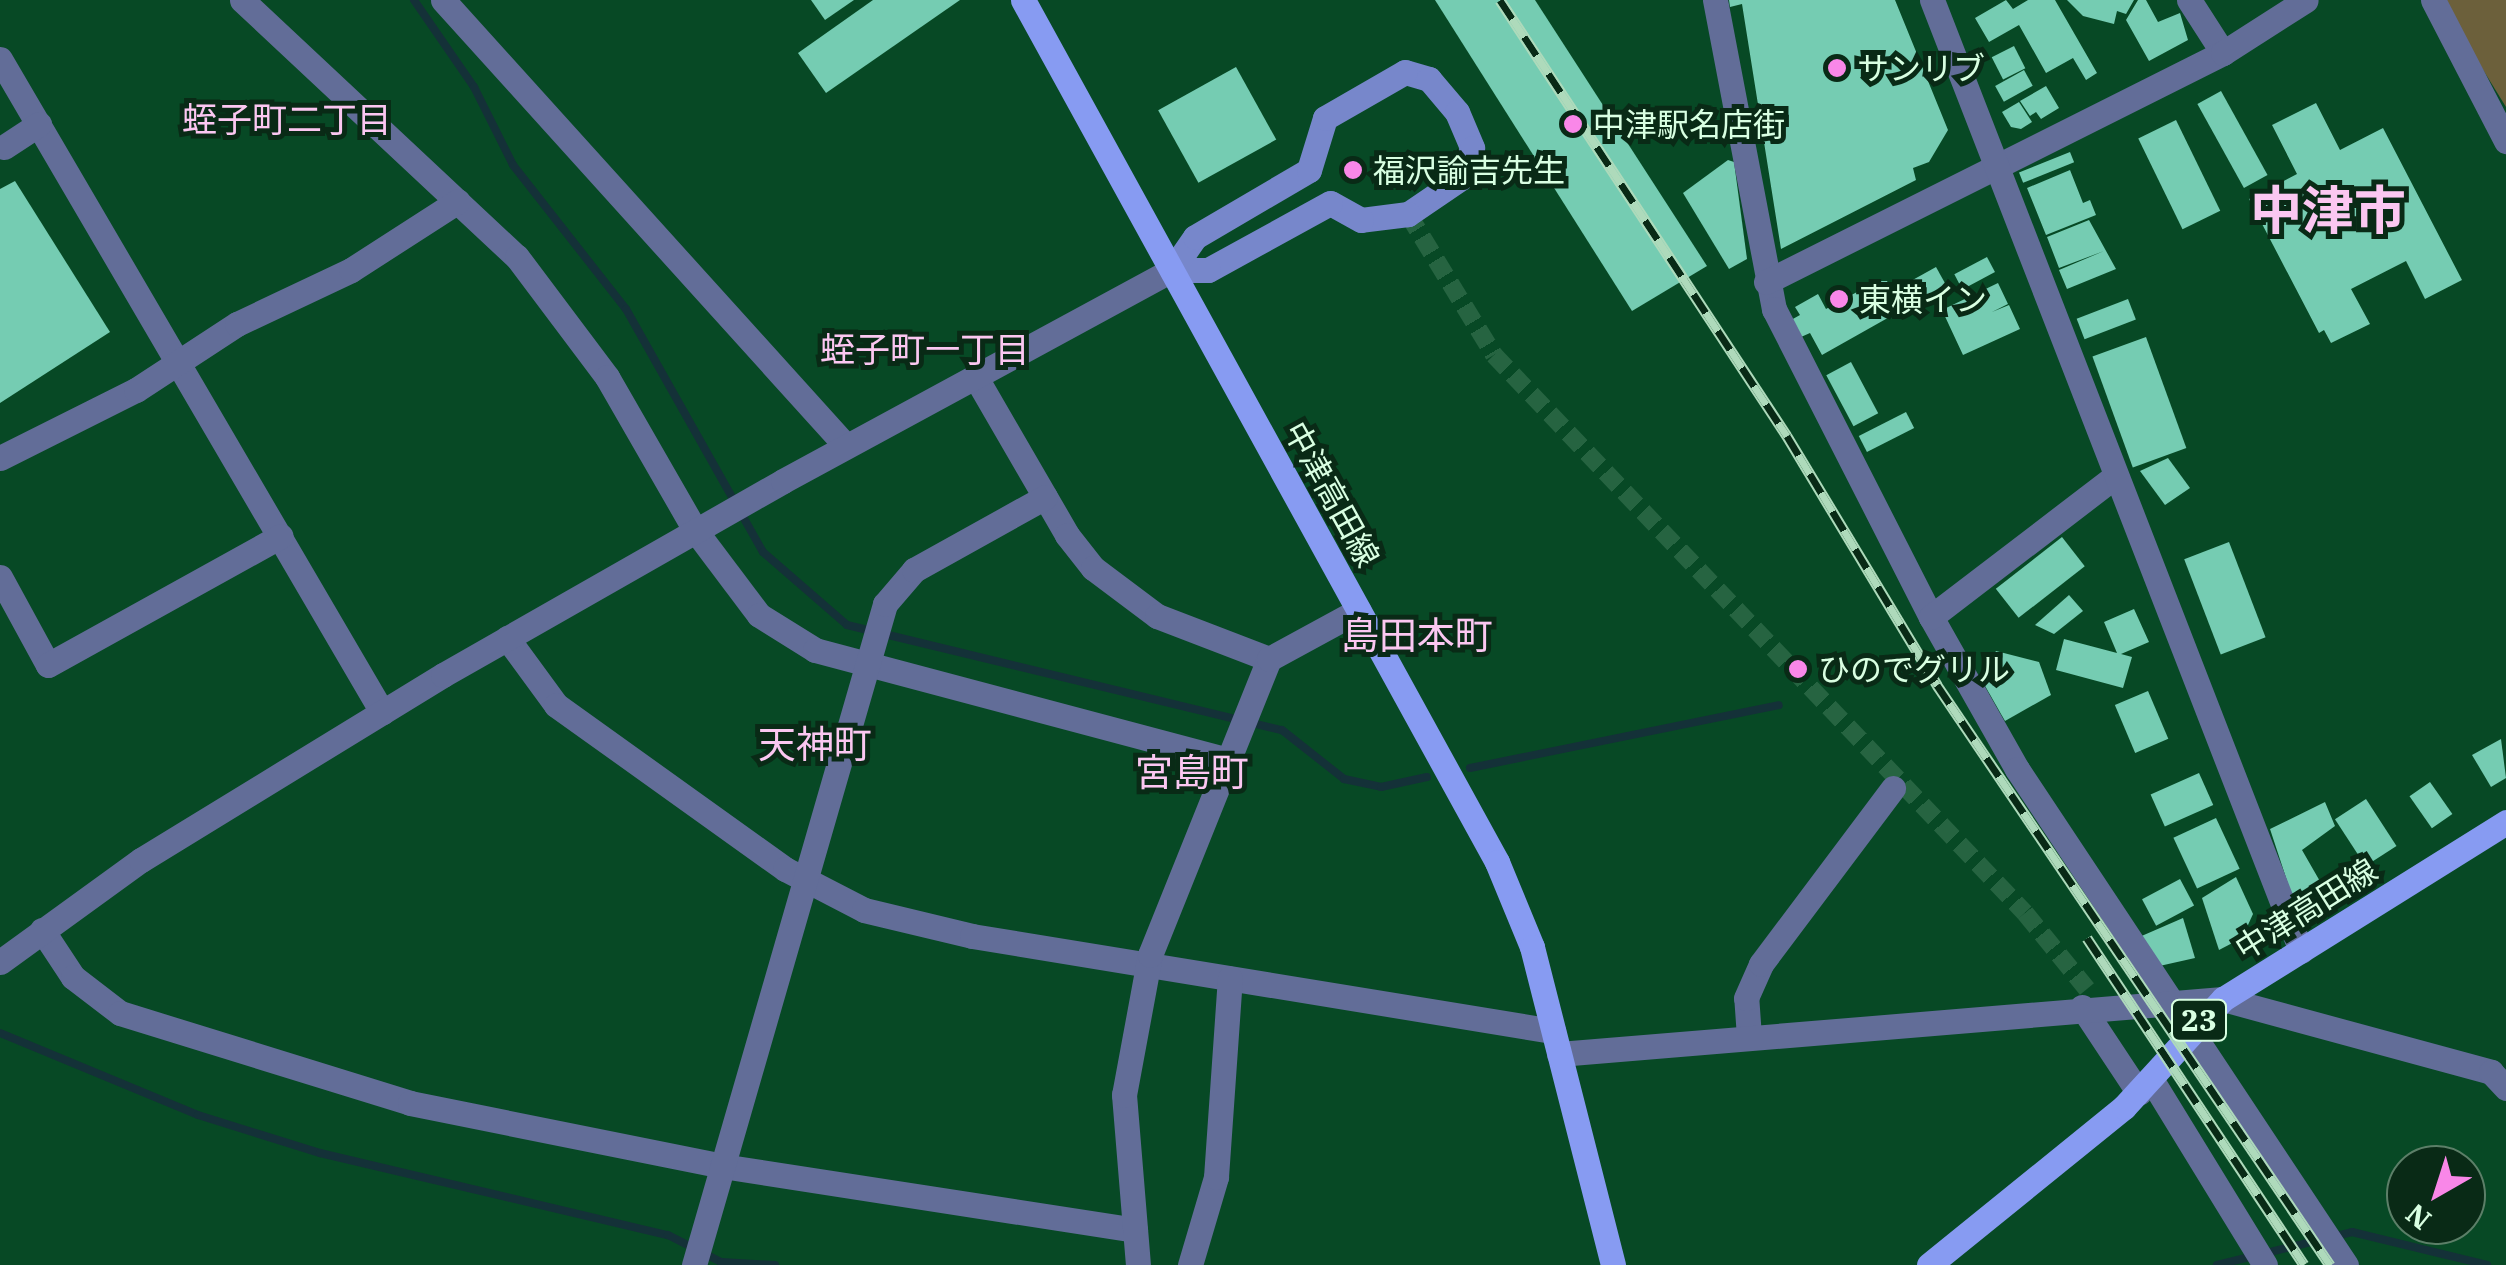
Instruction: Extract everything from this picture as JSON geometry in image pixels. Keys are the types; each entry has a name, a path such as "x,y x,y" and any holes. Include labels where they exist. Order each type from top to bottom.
{"main road":[{"name":"中津高田線","path":"1022,0 1497,862 1532,947 1614,1265"},
{"path":"1405,72 1428,79 1457,112 1472,148 1464,176 1408,214 1361,220 1330,203 1208,270 1172,270 1195,237 1309,170 1325,118 1405,72"},
{"name":"中津高田線","path":"1929,1265 2145,1086 2223,999 2506,822"}],"street":[{"path":"242,0 517,257 585,344 695,530 759,615 800,643 864,667 1228,760"},
{"path":"443,0 846,446"},
{"path":"1715,0 1774,310 1931,617 2026,784 2346,1265"},
{"path":"1932,0 2113,478 2301,951"},
{"path":"2189,0 2223,53"},
{"path":"1766,282 2223,53 2306,0"},
{"path":"2432,0 2506,141"},
{"path":"0,60 181,361 382,712"},
{"path":"4,147 39,124"},
{"path":"0,458 181,361 237,324 351,270 458,201"},
{"path":"0,962 141,860 507,638 846,446 1172,270"},
{"path":"976,376 1079,552 1123,594 1178,625 1269,658"},
{"path":"1931,617 2113,478"},
{"path":"694,1265 885,604 902,582 1045,498"},
{"path":"0,577 48,666 281,536"},
{"path":"1138,1265 1124,1095 1148,964 1269,658 1359,610"},
{"path":"507,638 556,706 803,880 908,923 1230,978 1556,1042 1749,1037 2082,1006 2223,999 2491,1072 2506,1088"},
{"path":"1749,1037 1745,1006 1761,964 1892,788"},
{"path":"42,930 83,987 145,1022 410,1103 722,1166 1134,1230"},
{"path":"1190,1265 1216,1178 1230,978"},
{"path":"2082,1006 2145,1086 2265,1265"}],"shaded area":[{"path":"2440,0 2506,0 2506,107"}],"building":[{"path":"811,0 854,0 825,20"},
{"path":"873,0 960,0 826,93 798,53"},
{"path":"1435,0 1535,0 1707,266 1632,311"},
{"name":"サンリブ","path":"1729,0 1895,0 1948,130 1929,162 1913,168 1916,180 1781,249 1742,4 1730,7"},
{"path":"2006,0 2013,9 2028,0 2055,0 2097,73 2086,80 2073,58 2046,73 2019,25 1989,42 1975,18"},
{"path":"2067,0 2134,0 2126,14 2117,11 2114,24 2083,16"},
{"path":"2138,0 2146,0 2158,22 2180,13 2188,40 2149,61 2126,20"},
{"path":"2014,46 2025,68 2003,80 1992,57"},
{"path":"1236,67 1276,140 1198,183 1158,110"},
{"path":"2024,70 2033,86 2004,102 1995,86"},
{"path":"2046,86 2059,108 2041,119 2036,112 2030,116 2020,101"},
{"path":"2221,91 2268,175 2244,188 2197,104"},
{"path":"2019,102 2032,122 2021,129 2011,127 2002,112"},
{"path":"2316,103 2340,150 2383,128 2462,280 2425,299 2406,261 2351,289 2370,324 2331,343 2324,330 2319,333 2249,199 2297,174 2272,125"},
{"path":"2176,120 2220,211 2183,229 2138,138"},
{"path":"2070,152 2074,162 2023,183 2019,173"},
{"path":"1728,160 1734,162 1747,259 1729,269 1683,193"},
{"path":"2070,170 2083,203 2090,200 2096,215 2046,235 2027,188"},
{"path":"15,181 110,332 0,403 0,189"},
{"path":"2089,220 2116,269 2067,289 2059,270 2104,251 2059,268 2047,237"},
{"path":"1987,257 1995,272 1962,289 1954,274"},
{"path":"1936,267 1950,292 1918,310 1904,285"},
{"path":"1877,281 1887,281 1900,305 1890,310 1893,315 1822,355 1810,333 1801,337 1791,320 1800,315 1795,307 1818,294 1826,309"},
{"path":"1998,283 2008,304 1992,312 2009,305 2020,329 1963,355 1942,310"},
{"path":"2128,299 2136,320 2085,339 2077,319"},
{"path":"2146,337 2186,448 2133,467 2092,356"},
{"path":"1851,362 1878,413 1854,426 1826,375"},
{"path":"1906,412 1914,428 1867,452 1859,436"},
{"path":"2168,458 2190,488 2165,505 2140,471"},
{"path":"2062,537 2085,566 2019,618 1996,589"},
{"path":"2229,542 2266,637 2221,654 2184,559"},
{"path":"2069,595 2083,611 2054,634 2035,625"},
{"path":"2134,609 2149,642 2121,654 2132,657 2123,688 2056,670 2064,639 2117,653 2104,622"},
{"path":"1996,651 2039,662 2051,695 2005,721 1980,677"},
{"path":"2148,691 2168,739 2135,753 2115,705"},
{"path":"2501,739 2506,778 2491,787 2472,755"},
{"path":"2199,773 2213,805 2165,827 2151,795"},
{"path":"2430,782 2452,814 2432,828 2410,796"},
{"path":"2366,799 2396,846 2365,866 2335,819"},
{"path":"2325,802 2335,826 2302,850 2325,890 2309,900 2291,893 2270,829"},
{"path":"2216,818 2240,869 2197,889 2173,838"},
{"path":"2236,877 2253,914 2242,938 2219,950 2202,898"},
{"path":"2180,879 2194,905 2156,926 2142,899"},
{"path":"2183,918 2195,958 2155,967 2137,938"}],"waterway":[{"path":"414,0 474,87 513,165 626,309 763,552 847,625 1282,730 1344,779 1381,787 1427,777"},
{"path":"1470,768 1779,705"},
{"path":"0,1033 198,1115 320,1153 668,1235 721,1262 775,1265"},
{"path":"2217,1265 2352,1232 2487,1265"}],"tunnel":[{"path":"1408,214 1494,355 2025,913 2087,989"}],"railway":[{"path":"1500,0 1787,436 1937,685 2330,1265"},
{"path":"2087,938 2304,1265"}],"place":[{"name":"サンリブ","path":"1837,68"},
{"name":"中津駅名店街","path":"1573,124"},
{"name":"福沢諭吉先生","path":"1353,170"},
{"name":"東横イン","path":"1839,299"},
{"name":"ひのでグリル","path":"1798,669"}],"district":[{"name":"蛭子町二丁目","path":"287,119"},
{"name":"中津市","path":"2328,210"},
{"name":"蛭子町一丁目","path":"925,349"},
{"name":"島田本町","path":"1417,635"},
{"name":"天神町","path":"815,744"},
{"name":"宮島町","path":"1192,772"}]}
